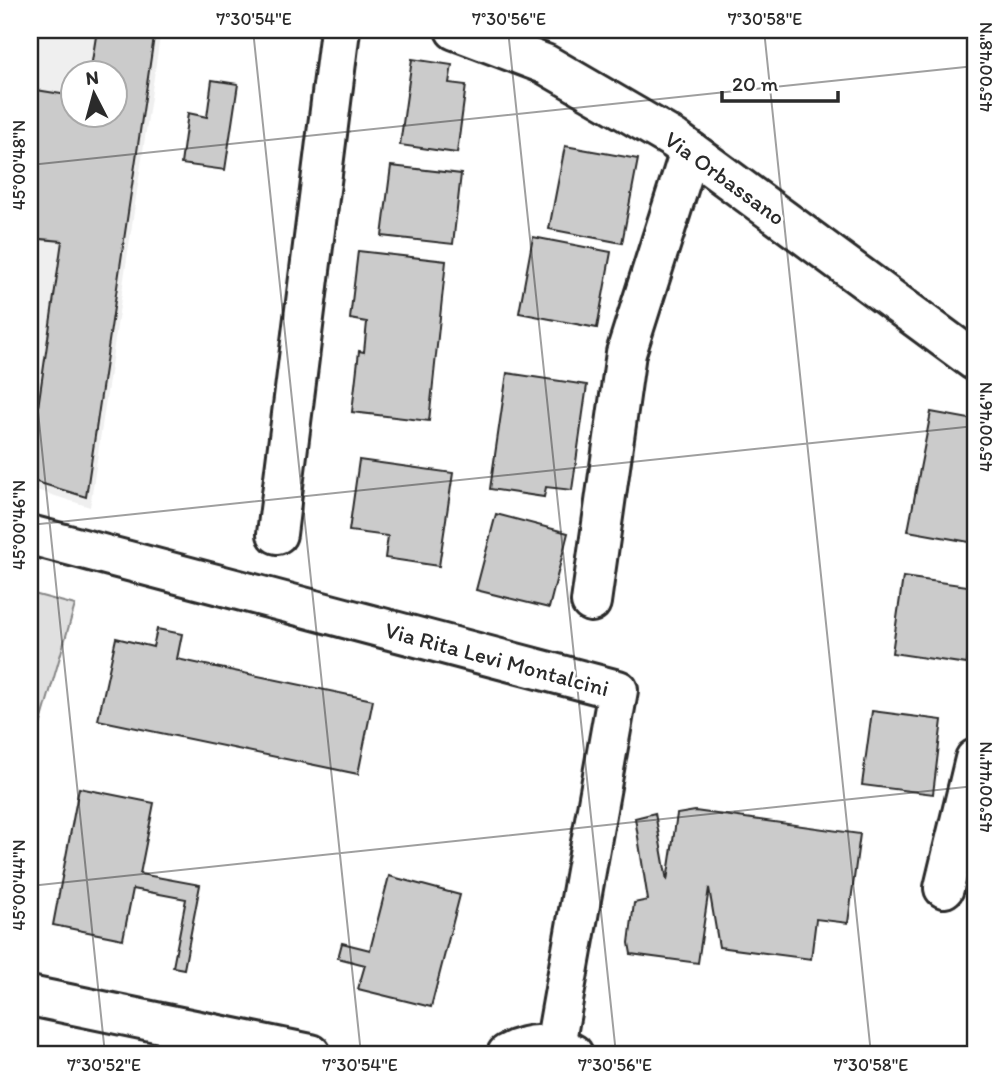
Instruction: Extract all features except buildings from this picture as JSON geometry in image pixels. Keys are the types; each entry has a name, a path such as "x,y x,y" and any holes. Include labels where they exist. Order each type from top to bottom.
{"street":[{"path":"277,534 340,30"},
{"name":"Via Orbassano","path":"455,30 545,64 690,151 975,361"},
{"path":"591,603 626,353 690,151"},
{"name":"Via Rita Levi Montalcini","path":"30,535 618,690 564,1050"},
{"path":"944,888 975,758"},
{"path":"30,996 311,1054"},
{"path":"507,1054 528,1045 564,1050"}],"shaded area":[{"path":"30,30 161,30 90,507 30,488"},
{"path":"30,593 75,605 30,760"}]}
